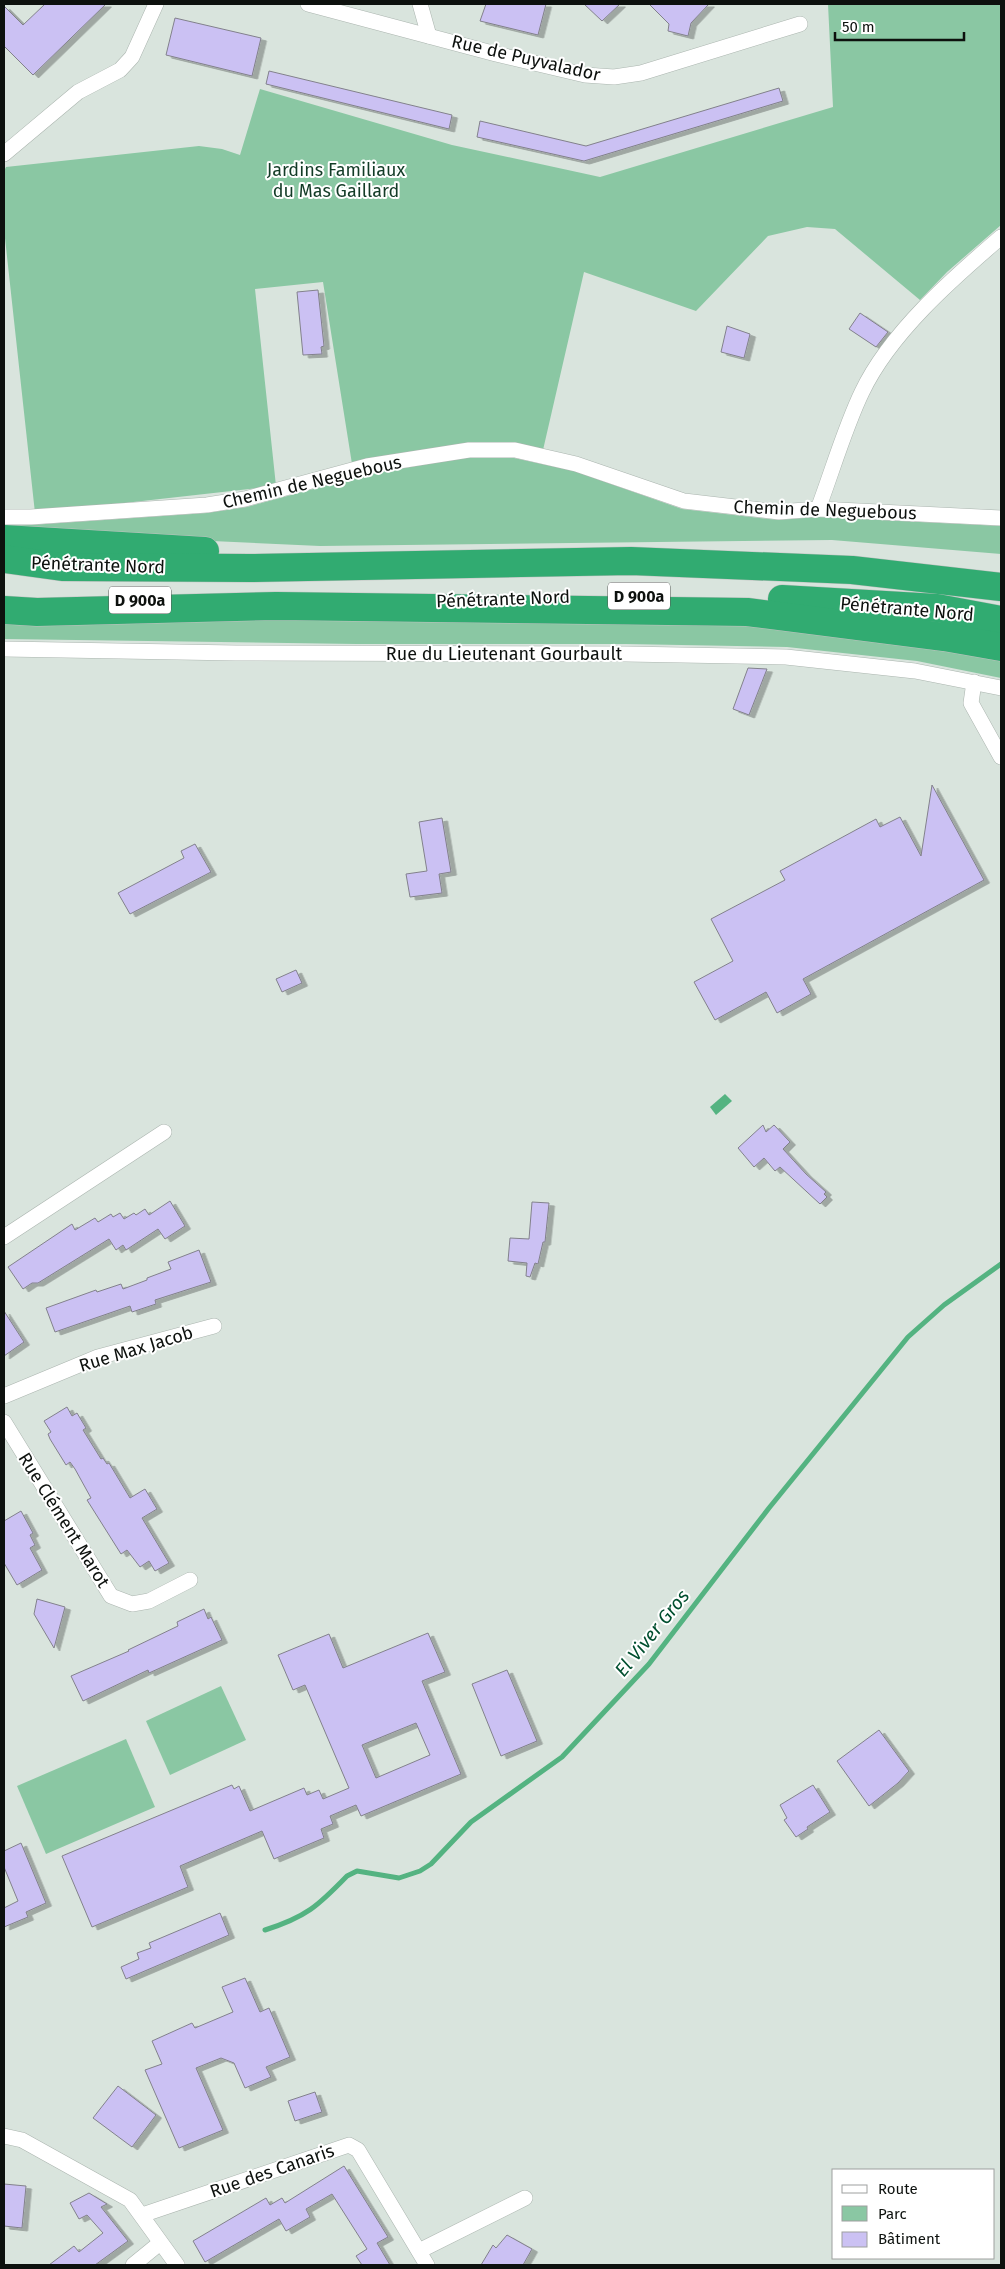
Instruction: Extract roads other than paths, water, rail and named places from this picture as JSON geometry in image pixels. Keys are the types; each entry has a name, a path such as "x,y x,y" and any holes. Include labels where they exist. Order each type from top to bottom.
{"highway":[{"path":"4,539 223,552 509,563"},
{"path":"631,561 833,555 1001,568"},
{"name":"Pénétrante Nord","path":"4,560 62,567 250,568 631,561 852,570 1001,587"},
{"name":"Pénétrante Nord","path":"4,591 74,597 276,606 712,595 937,608 1001,620"},
{"path":"4,610 37,612 276,606 747,612 944,637 1001,647"}],"street":[{"path":"4,154 78,92 120,70 132,57 156,4"},
{"name":"Rue de Puyvalador","path":"308,4 585,74 614,77 642,73 800,24"},
{"path":"420,4 429,36"},
{"path":"818,509 862,391 886,353 953,278 1001,237"},
{"name":"Chemin de Neguebous","path":"4,516 30,517 206,505 245,499 367,466 469,450 515,450 576,464 684,502 778,512 818,509 1001,518"},
{"name":"Rue du Lieutenant Gourbault","path":"4,649 246,654 626,654 786,657 915,671 1001,688"},
{"path":"974,682 971,703 1001,757"},
{"path":"4,1237 164,1132"},
{"name":"Rue Max Jacob","path":"4,1396 98,1357 214,1326"},
{"name":"Rue Clément Marot","path":"4,1422 112,1596 132,1604 149,1601 190,1580"},
{"path":"4,2136 22,2140 130,2200 177,2265"},
{"name":"Rue des Canaris","path":"142,2215 350,2145 358,2150 427,2265"},
{"path":"419,2251 525,2198"},
{"path":"133,2265 160,2243"}],"waterway":[{"name":"El Viver Gros","path":"265,1930 291,1920 311,1909 347,1876 357,1871 399,1878 420,1871 431,1864 471,1822 562,1757 649,1664 769,1508 908,1337 944,1305 1001,1264"}],"park label":[{"name":"Jardins Familiaux du Mas Gaillard","path":"336,180"}]}
